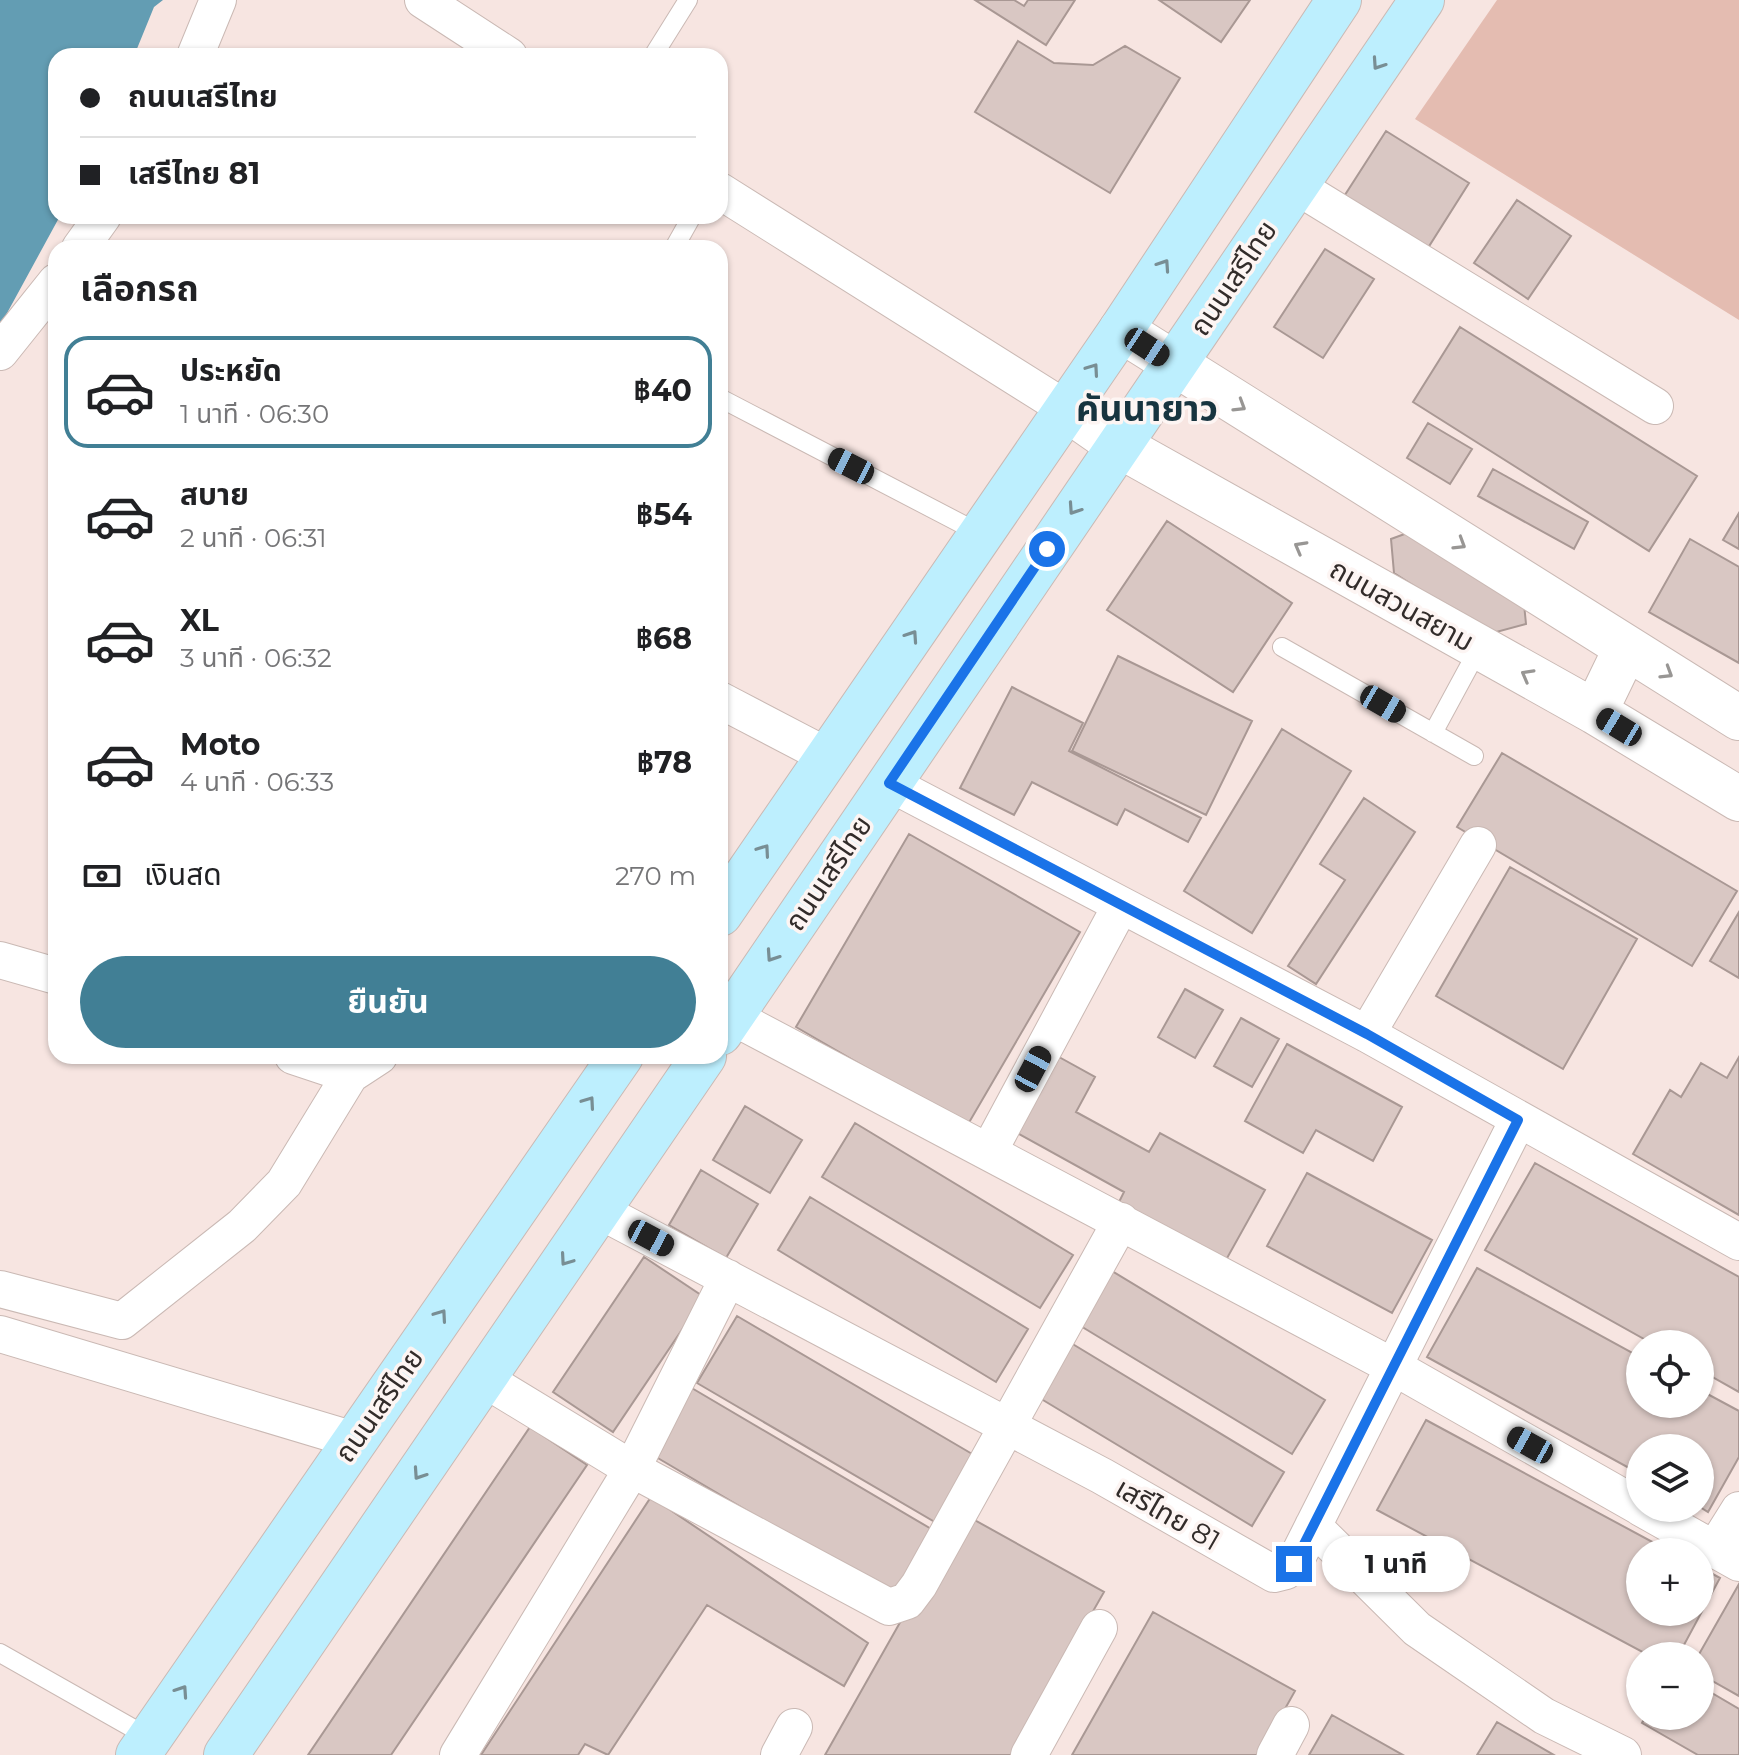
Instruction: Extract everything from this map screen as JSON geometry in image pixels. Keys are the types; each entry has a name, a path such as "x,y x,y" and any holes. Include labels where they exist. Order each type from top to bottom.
{"main road":[{"path":"728,902 1121,330 1339,0"},
{"name":"ถนนเสรีไทย","path":"728,1021 1422,0"},
{"name":"ถนนเสรีไทย","path":"144,1746 615,1064"},
{"path":"226,1755 699,1064"}],"street":[{"path":"198,48 218,0"},
{"path":"423,0 497,48"},
{"path":"1296,186 1655,406"},
{"path":"728,196 1065,408"},
{"path":"0,352 48,292"},
{"path":"1121,330 1739,718"},
{"name":"ถนนสวนสยาม","path":"1065,408 1118,445 1595,712 1739,799"},
{"path":"1595,712 1626,648"},
{"path":"728,704 829,757"},
{"path":"889,783 1367,1034 1739,1242"},
{"path":"1367,1034 1478,845"},
{"path":"989,1151 1121,905"},
{"path":"0,960 48,974"},
{"path":"728,1025 989,1151 1392,1366 1626,1500"},
{"path":"0,1289 122,1321 242,1226 284,1183 365,1066"},
{"name":"เสรีไทย 81","path":"600,1211 1009,1427 1274,1574 1286,1571 1294,1564 1518,1120"},
{"path":"484,1379 632,1469 889,1607 907,1601 919,1585 1121,1221"},
{"path":"458,1755 632,1469 728,1278"},
{"path":"0,1334 354,1440"},
{"path":"1665,1522 1727,1556 1739,1510"},
{"path":"1313,1526 1417,1629 1544,1716 1623,1755"},
{"path":"1029,1755 1099,1628"}],"lane":[{"path":"658,48 688,0"},
{"path":"728,402 981,534"},
{"path":"1282,647 1474,756"},
{"path":"1433,733 1479,648"},
{"path":"0,1653 144,1746"}],"shaded area":[{"path":"1497,0 1739,0 1739,320 1415,119"}],"water":[{"path":"0,0 163,0 154,7 137,48 48,48 48,224 56,224 0,326"}],"building":[{"path":"975,0 1014,0 1024,6 1028,0 1075,0 1046,45"},
{"path":"1159,0 1250,0 1221,42"},
{"path":"1018,41 1054,63 1093,65 1125,46 1180,78 1110,193 975,112"},
{"path":"1386,131 1469,183 1426,251 1343,198"},
{"path":"1517,200 1571,236 1528,299 1474,263"},
{"path":"1325,249 1374,279 1323,358 1274,327"},
{"path":"1460,327 1697,476 1649,551 1413,402"},
{"path":"1428,423 1472,449 1450,484 1407,458"},
{"path":"1493,469 1588,522 1574,549 1478,496"},
{"path":"1739,513 1739,549 1723,540"},
{"path":"1167,521 1292,603 1233,692 1107,610"},
{"path":"1418,529 1523,594 1526,624 1489,634 1394,573 1391,539"},
{"path":"1690,539 1739,567 1739,663 1649,612"},
{"path":"1118,656 1252,721 1206,815 1072,751"},
{"path":"1012,687 1083,723 1069,751 1201,818 1188,842 1125,809 1117,825 1032,782 1014,815 960,788"},
{"path":"1282,729 1351,771 1252,933 1184,891"},
{"path":"1502,753 1737,891 1692,966 1457,827"},
{"path":"1364,798 1415,832 1316,984 1288,966 1345,880 1320,864"},
{"path":"909,834 1080,932 967,1126 796,1027"},
{"path":"1510,867 1637,939 1563,1069 1436,996"},
{"path":"1739,912 1739,978 1710,961"},
{"path":"1185,989 1223,1010 1195,1058 1158,1037"},
{"path":"1241,1018 1279,1039 1252,1087 1214,1066"},
{"path":"1287,1044 1402,1107 1373,1161 1316,1130 1303,1153 1245,1121"},
{"path":"1059,1057 1095,1077 1076,1112 1149,1152 1160,1133 1265,1190 1226,1260 1119,1202 1124,1192 1017,1133"},
{"path":"1739,1057 1739,1215 1633,1154 1670,1090 1681,1097 1701,1063 1727,1078"},
{"path":"745,1106 802,1140 770,1193 713,1160"},
{"path":"855,1123 1073,1255 1040,1308 822,1177"},
{"path":"1535,1163 1739,1277 1739,1392 1714,1378 1714,1330 1628,1330 1485,1250"},
{"path":"701,1170 758,1204 726,1258 669,1225"},
{"path":"1307,1173 1432,1240 1392,1313 1267,1246"},
{"path":"810,1197 1028,1329 996,1382 778,1250"},
{"path":"644,1257 704,1297 613,1432 553,1392"},
{"path":"1107,1268 1325,1400 1292,1454 1074,1322"},
{"path":"1477,1268 1626,1349 1626,1418 1714,1418 1714,1398 1739,1411 1739,1457 1714,1501 1714,1434 1626,1434 1626,1466 1427,1357"},
{"path":"737,1316 979,1458 940,1525 697,1383"},
{"path":"1066,1340 1284,1472 1252,1526 1033,1394"},
{"path":"690,1387 933,1530 893,1597 651,1454"},
{"path":"1426,1420 1645,1538 1626,1538 1626,1626 1694,1626 1686,1642 1626,1643 1377,1510"},
{"path":"530,1427 587,1465 391,1755 308,1755"},
{"path":"651,1497 868,1643 844,1686 707,1605 608,1755 585,1744 578,1755 481,1755"},
{"path":"962,1513 1104,1592 1011,1755 825,1755"},
{"path":"1714,1575 1720,1578 1714,1589"},
{"path":"1739,1584 1739,1696 1714,1682 1714,1642 1706,1642"},
{"path":"1153,1612 1295,1691 1259,1755 1072,1755"},
{"path":"1714,1694 1739,1709 1739,1755 1698,1755 1654,1730 1714,1730"},
{"path":"1332,1715 1403,1755 1309,1755"},
{"path":"1497,1722 1554,1755 1477,1755"}],"district":[{"name":"คันนายาว","path":"1147,408"}],"route":[{"path":"1047,549 889,783 1367,1034 1518,1120 1294,1564"}]}
